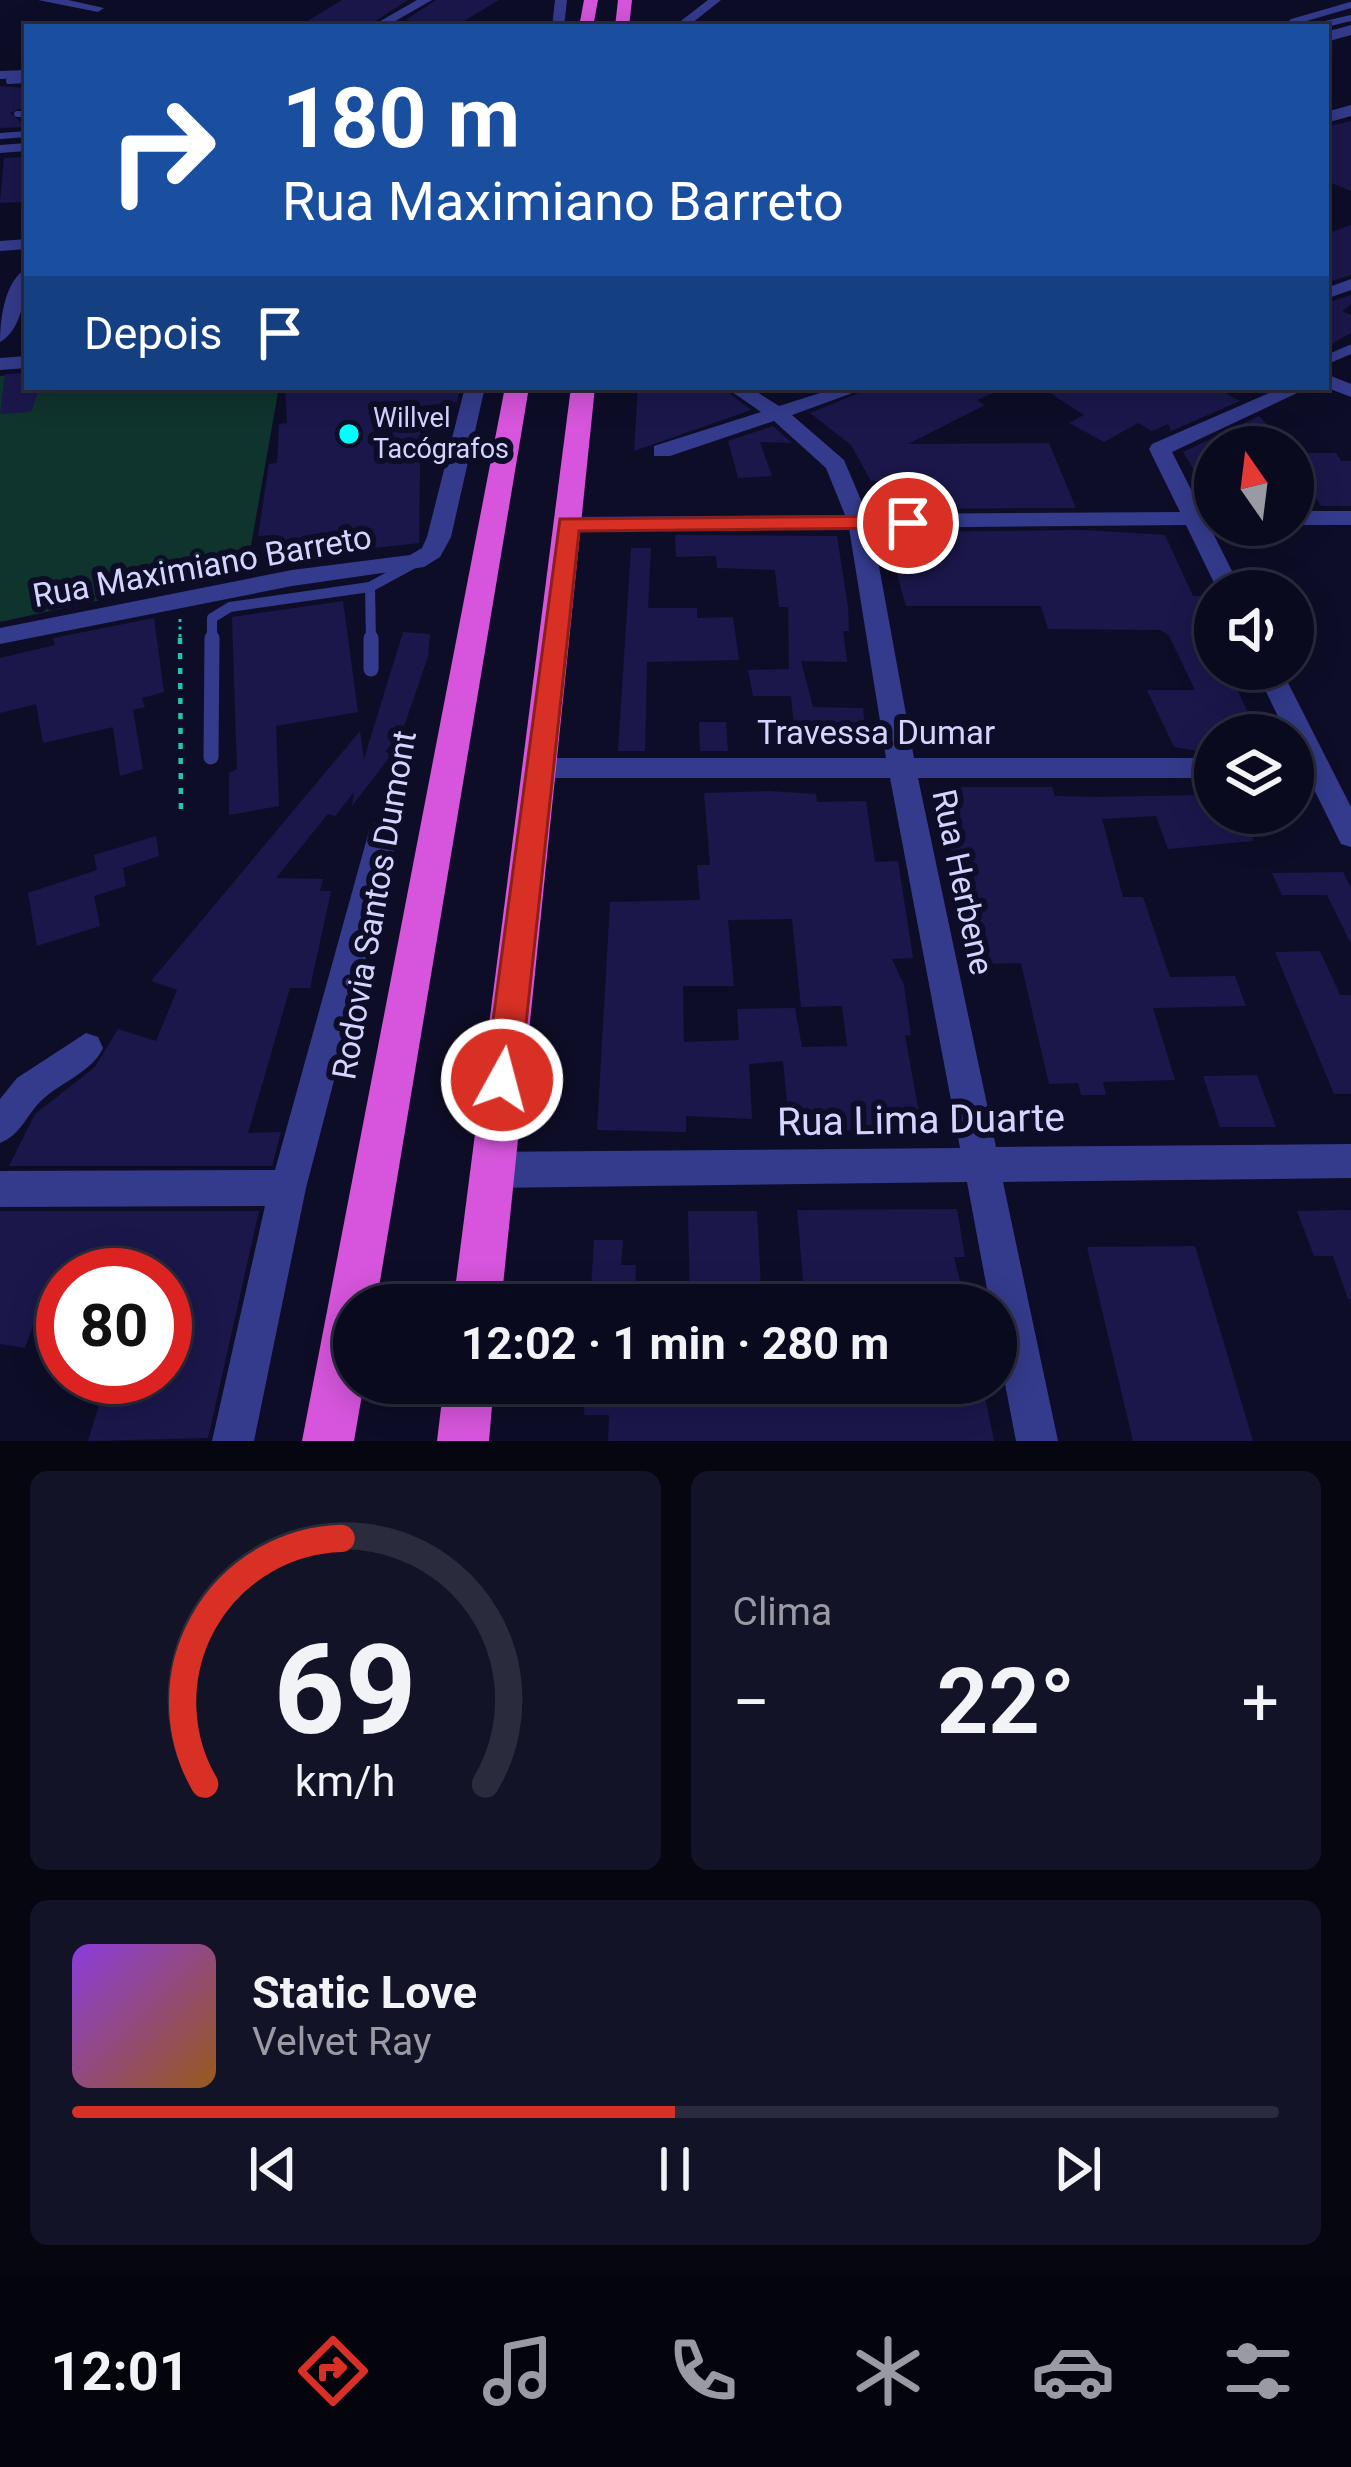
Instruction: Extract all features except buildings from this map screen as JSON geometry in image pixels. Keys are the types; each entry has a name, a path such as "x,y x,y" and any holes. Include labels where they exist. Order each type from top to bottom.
{"highway":[{"name":"Rodovia Santos Dumont","path":"328,1441 516,390"},
{"path":"479,1284 584,390"},
{"path":"463,1441 467,1404"}],"street":[{"path":"44,0 98,8"},
{"path":"382,24 426,0"},
{"path":"683,24 715,0"},
{"path":"0,336 24,280"},
{"path":"416,562 432,552 439,538 474,390"},
{"name":"Rua Herbene","path":"740,390 779,416 836,465 860,524 902,769 1037,1441"},
{"path":"662,452 851,390"},
{"path":"1212,426 1293,390"},
{"path":"1194,434 1160,449 1194,502"},
{"path":"458,463 503,462"},
{"path":"568,524 1194,518"},
{"path":"1314,518 1351,518"},
{"name":"Rua Maximiano Barreto","path":"0,636 323,572 416,562"},
{"name":"Travessa Dumar","path":"538,767 1194,768"},
{"path":"1314,781 1351,836"},
{"path":"233,1441 288,1188 384,831"},
{"path":"0,1126 29,1089 86,1048"},
{"name":"Rua Lima Duarte","path":"492,1170 1351,1161"},
{"path":"0,1189 288,1188"}],"lane":[{"path":"1293,24 1351,5"},
{"path":"211,757 212,618 230,607 370,587 416,562"},
{"path":"370,587 371,669"}],"path":[{"path":"180,599 181,817"}],"green space":[{"path":"24,374 24,390 278,390 247,568 0,622 0,376"}],"place":[{"name":"Willvel Tacógrafos","path":"349,434"}],"route":[{"path":"502,1080 568,524 908,523"}]}
